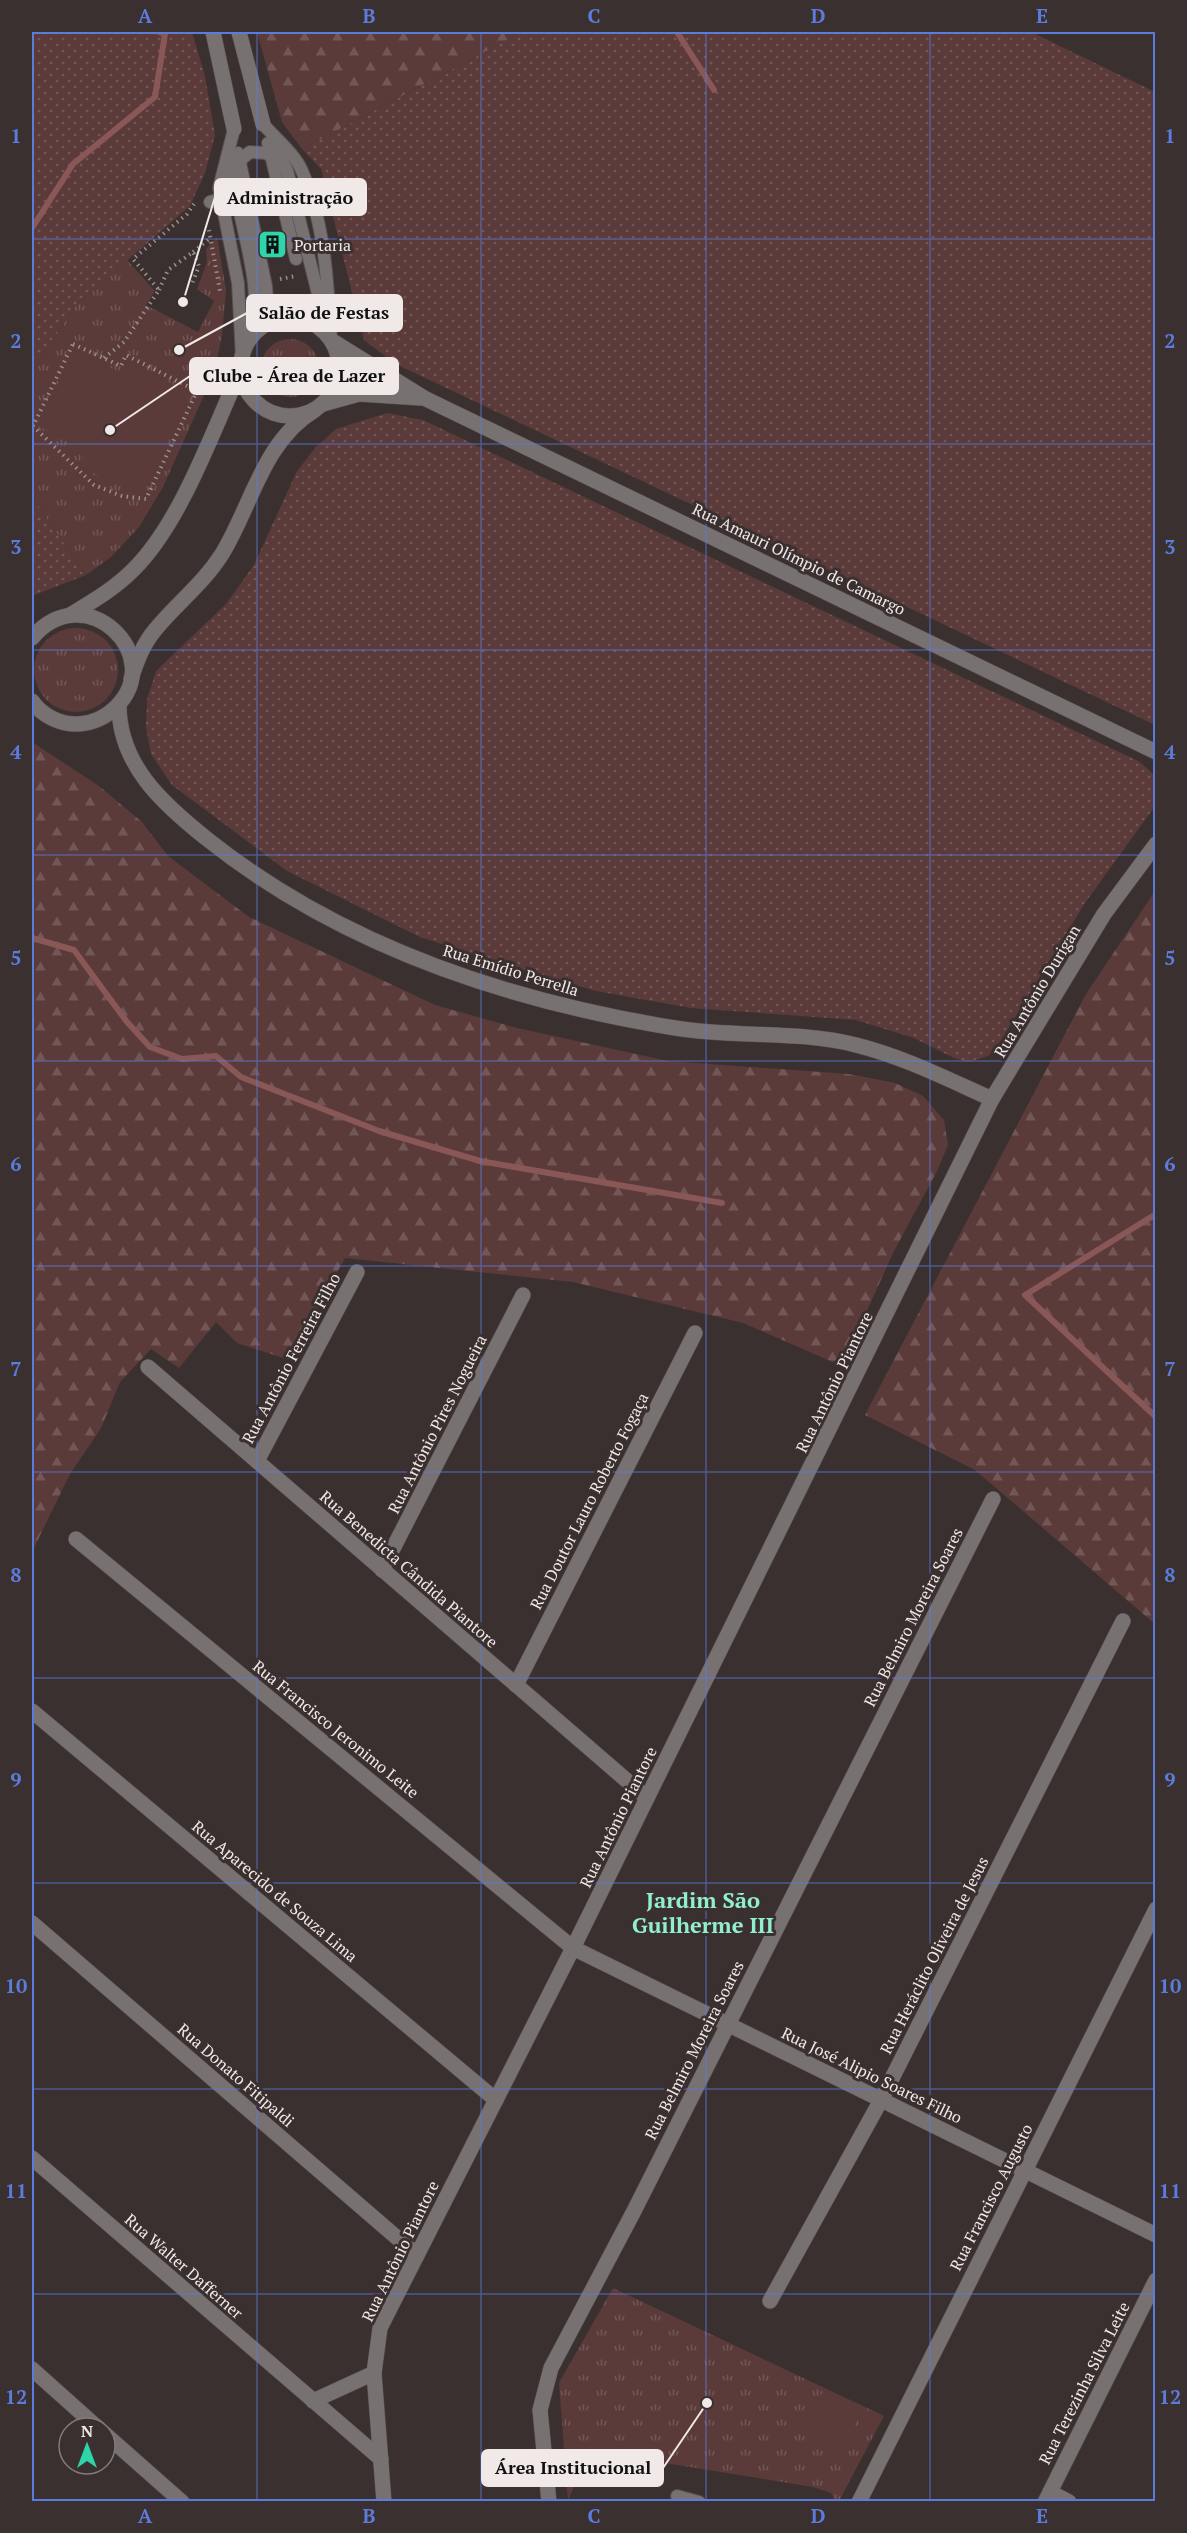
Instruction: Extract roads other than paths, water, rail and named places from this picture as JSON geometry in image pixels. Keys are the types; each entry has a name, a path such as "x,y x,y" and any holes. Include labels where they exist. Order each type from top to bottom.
{"street":[{"path":"213,32 234,129"},
{"path":"239,32 263,124"},
{"path":"32,638 48,622 107,593 134,569 154,544 177,507 241,364 250,338 263,327 277,320 298,319 318,327 331,340 338,357 338,378 329,397 297,420 279,442 262,470 222,554 205,578 155,629 141,651 119,705 103,718 83,724 62,722 37,710 32,701"},
{"name":"Rua Amauri Olímpio de Camargo","path":"331,340 426,399 1155,752"},
{"path":"241,364 248,392 264,409 287,416 318,407"},
{"name":"Rua Amauri Olímpio de Camargo","path":"318,407 359,394 426,399"},
{"path":"32,621 64,616 93,617 113,628 126,646 130,657 131,679"},
{"name":"Rua Emídio Perrella","path":"119,705 124,739 138,771 163,803 234,861 292,899 368,937 427,963 497,987 581,1009 713,1033 767,1035 854,1044 908,1060 992,1099"},
{"name":"Rua Antônio Durigan","path":"961,1163 992,1099 1104,914 1155,844"},
{"name":"Rua Antônio Piantore","path":"384,2502 374,2373 380,2328 573,1948 961,1163"},
{"name":"Rua Antônio Ferreira Filho","path":"257,1461 357,1272"},
{"name":"Rua Antônio Pires Nogueira","path":"382,1570 523,1295"},
{"name":"Rua Doutor Lauro Roberto Fogaça","path":"516,1685 695,1333"},
{"name":"Rua Benedicta Cândida Piantore","path":"148,1367 647,1798"},
{"name":"Rua Belmiro Moreira Soares","path":"549,2502 540,2410 551,2368 634,2211 993,1499"},
{"name":"Rua Francisco Jeronimo Leite","path":"76,1539 573,1948"},
{"name":"Rua Heráclito Oliveira de Jesus","path":"770,2301 881,2100 1123,1621"},
{"name":"Rua Aparecido de Souza Lima","path":"32,1711 496,2100"},
{"name":"Rua Francisco Augusto","path":"859,2502 1155,1909"},
{"name":"Rua Donato Fitipaldi","path":"32,1923 417,2255"},
{"name":"Rua José Alipio Soares Filho","path":"573,1948 1155,2235"},
{"name":"Rua Walter Dafferner","path":"32,2158 381,2459"},
{"name":"Rua Terezinha Silva Leite","path":"1047,2497 1155,2280"},
{"path":"32,2369 85,2416"},
{"path":"313,2401 374,2373"},
{"path":"117,2445 182,2502"},
{"path":"1047,2497 1068,2502"}],"lane":[{"path":"263,124 296,259"},
{"path":"263,124 302,169 315,214 328,277 331,340"},
{"path":"234,129 239,161 240,194 256,309 250,338"},
{"path":"234,129 220,193 238,283 241,364"},
{"path":"234,129 232,180 240,194 266,286 267,301 263,327"},
{"path":"239,161 250,152 265,153 271,156"},
{"path":"220,193 266,195 275,189 277,181"},
{"path":"677,2496 699,2502"}],"waterway":[{"path":"32,228 73,164 155,97 165,34 159,32"},
{"path":"677,32 714,90"},
{"path":"32,938 74,950 127,1022 150,1047 182,1059 216,1056 241,1077 379,1131 480,1161 722,1203"},
{"path":"1156,1214 1025,1295 1156,1417"}],"place":[{"name":"Portaria","path":"273,245"},
{"name":"Administração","path":"183,302"},
{"name":"Salão de Festas","path":"179,350"},
{"name":"Clube - Área de Lazer","path":"110,430"},
{"name":"Área Institucional","path":"707,2403"}],"district":[{"name":"Jardim São Guilherme III","path":"703,1913"}]}
